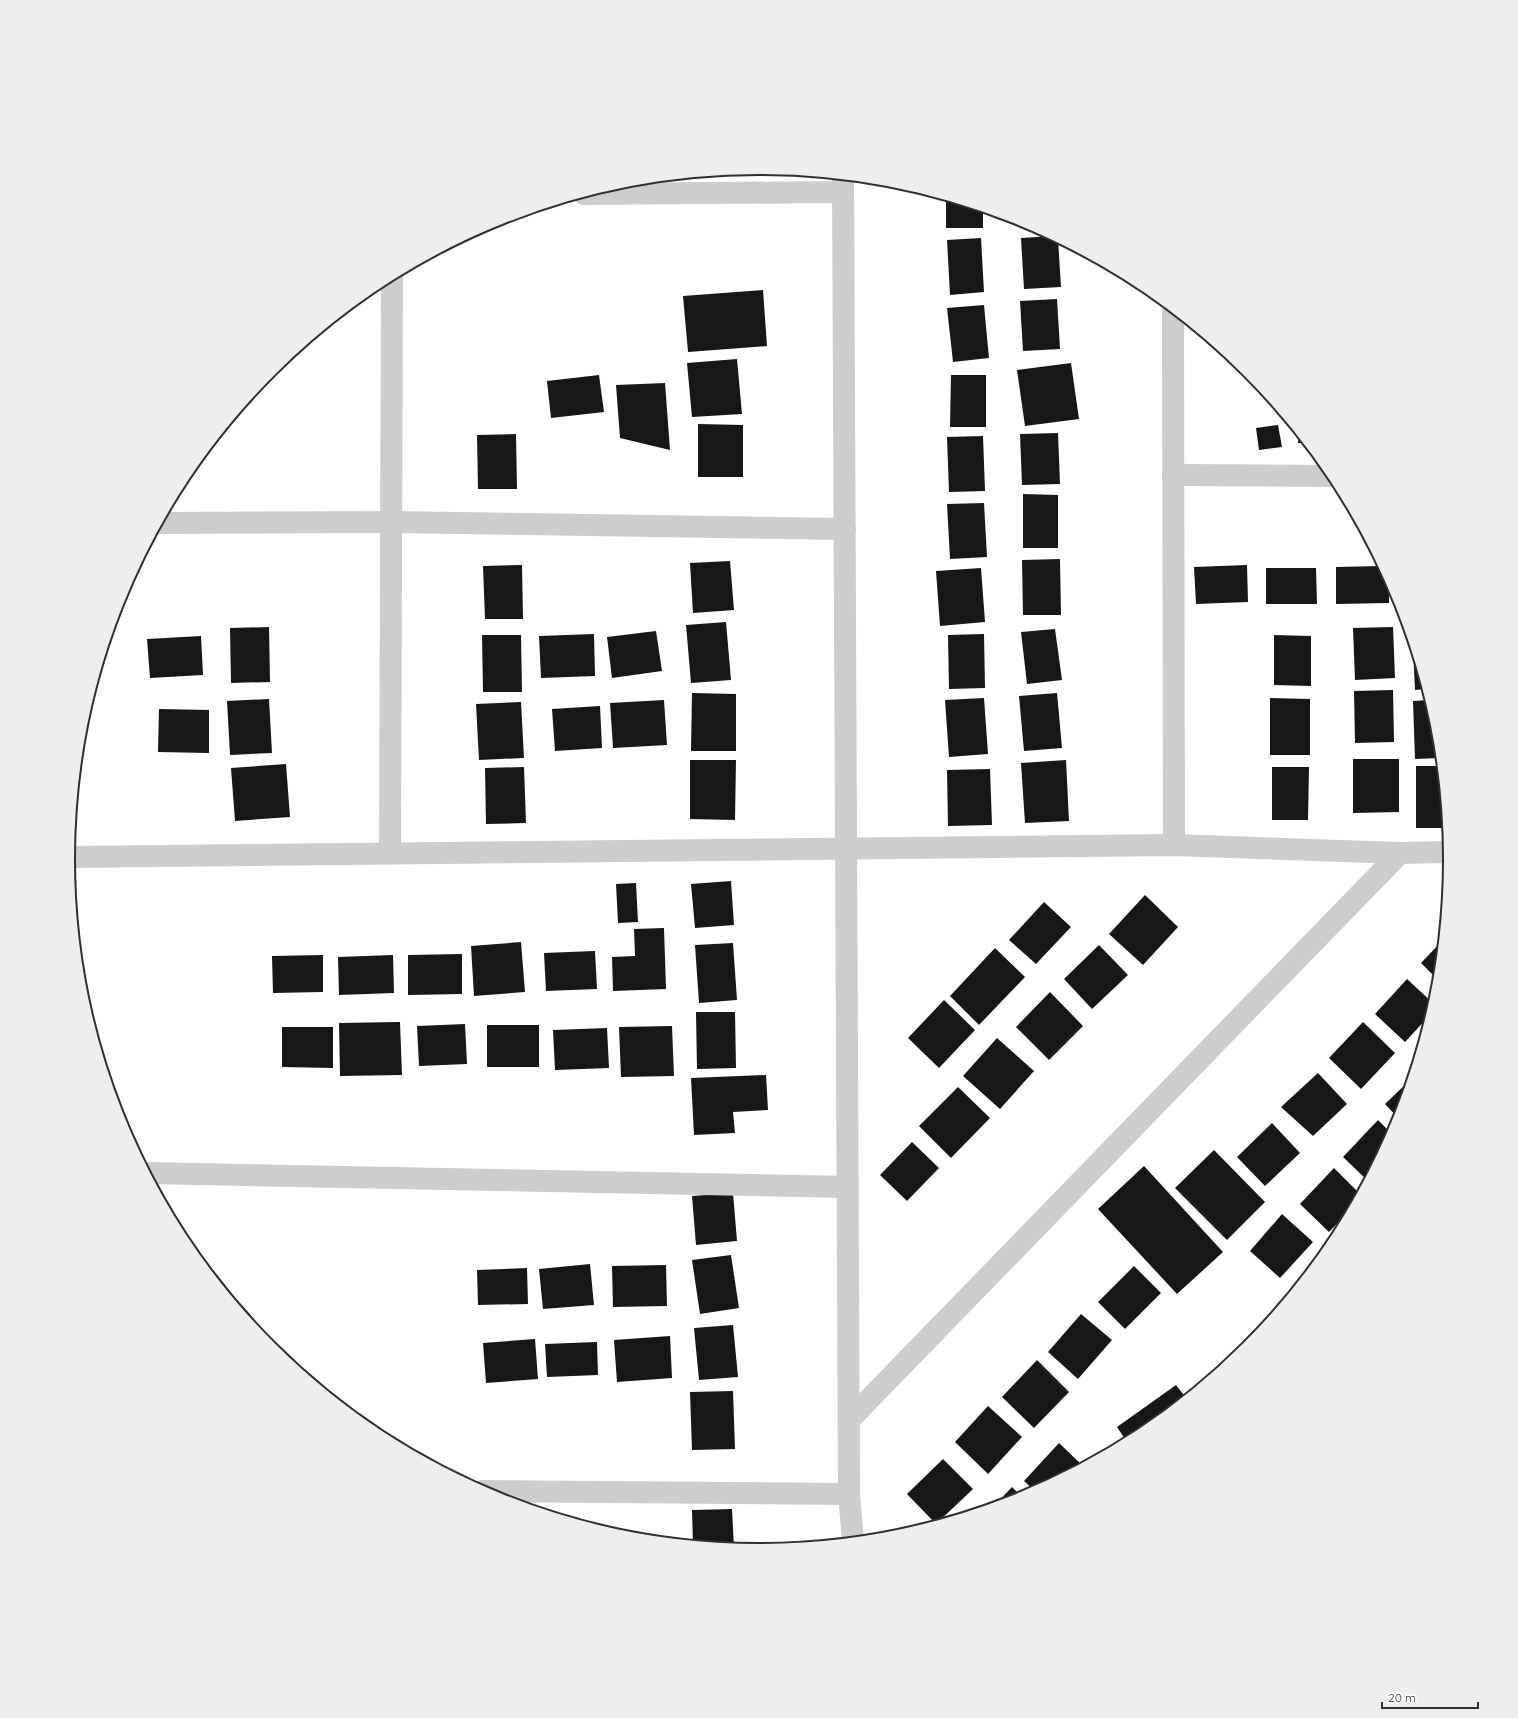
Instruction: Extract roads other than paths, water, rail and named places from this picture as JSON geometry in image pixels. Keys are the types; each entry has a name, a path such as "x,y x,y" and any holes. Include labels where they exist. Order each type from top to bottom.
{"street":[{"path":"603,193 843,184 849,1494 853,1536"},
{"path":"390,853 392,282"},
{"path":"1172,314 1174,845"},
{"path":"1173,475 1326,476"},
{"path":"163,524 392,522 845,529"},
{"path":"75,856 1174,845 1443,852"},
{"path":"849,1420 1400,852"},
{"path":"152,1173 848,1187"},
{"path":"497,1491 849,1494"}]}
